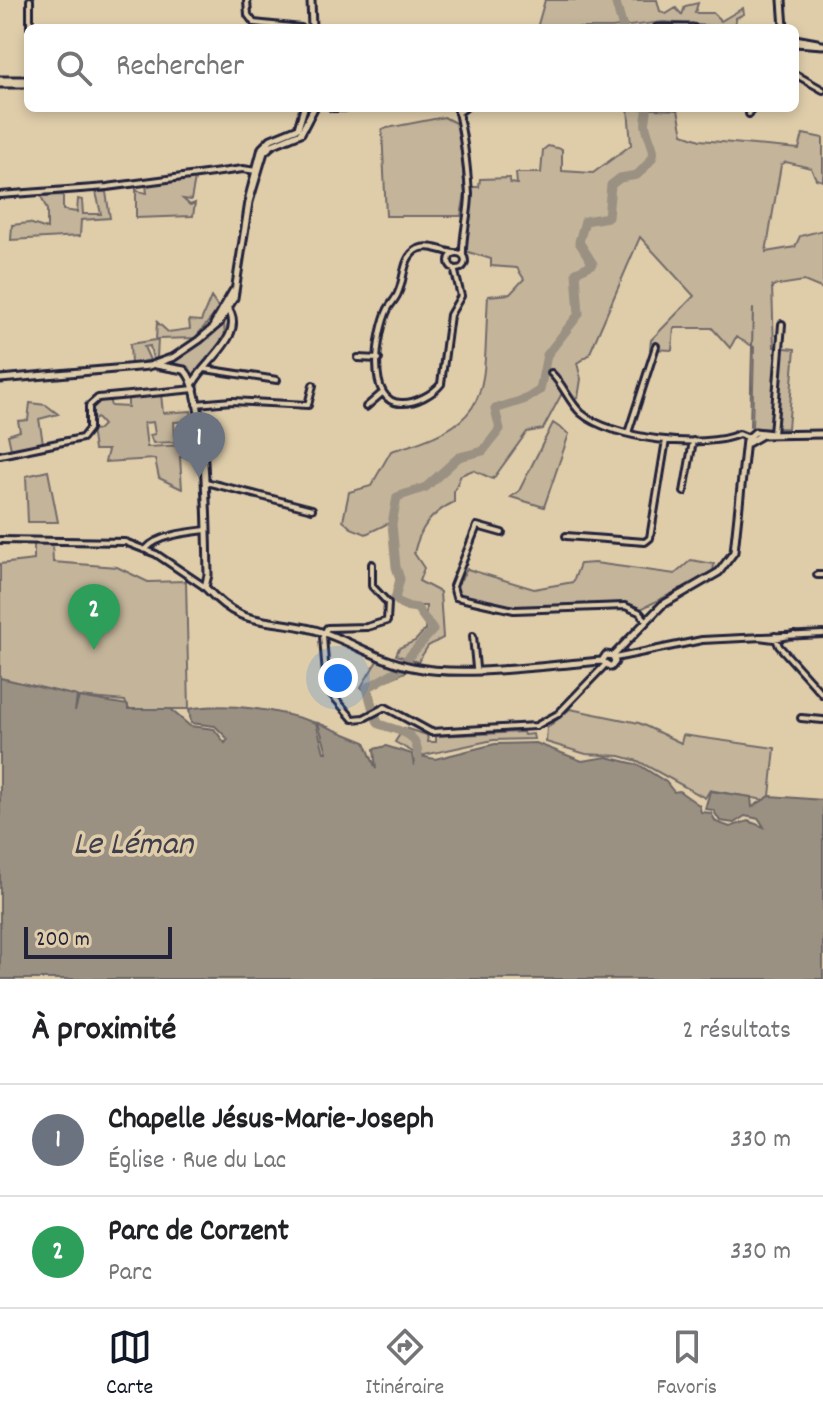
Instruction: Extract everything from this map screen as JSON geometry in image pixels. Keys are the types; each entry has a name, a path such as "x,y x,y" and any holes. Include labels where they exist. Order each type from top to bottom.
{"street":[{"path":"30,0 30,24"},
{"path":"247,0 248,15 254,23 263,24"},
{"path":"311,0 312,24"},
{"path":"781,24 782,0"},
{"path":"799,42 822,45"},
{"path":"799,76 823,90"},
{"path":"0,82 24,82"},
{"path":"286,137 301,123 303,112"},
{"path":"194,386 203,369 225,347 227,312 256,171 270,143 303,130 312,112"},
{"path":"458,112 464,128 465,179 469,192 462,267 459,276 461,296 450,315 441,384 433,392 406,403 393,402 381,394 376,380 386,315 398,295 410,255 427,247 463,256"},
{"path":"0,195 256,171"},
{"path":"449,260 462,246"},
{"path":"443,251 459,276"},
{"path":"454,268 462,267"},
{"path":"156,365 180,354 203,337 227,312"},
{"path":"773,434 782,324"},
{"path":"628,433 656,346"},
{"path":"358,358 379,359"},
{"path":"0,379 156,365 184,370 194,386 206,482 208,575 205,587"},
{"path":"203,369 277,380"},
{"path":"551,373 580,412 628,433 666,440 693,441 739,434 749,439"},
{"path":"196,404 232,401 305,405 310,402 313,385"},
{"path":"0,455 82,438 89,429 89,406 98,398 194,386"},
{"path":"366,407 381,394"},
{"path":"0,540 117,540 146,549 205,587 217,603 238,616 324,633 397,663 443,670 567,663 612,667 614,657 666,602 715,575 729,562 734,552 749,439 757,432 823,434"},
{"path":"566,536 633,542 645,542 650,538 666,440"},
{"path":"684,492 693,441"},
{"path":"206,482 312,509"},
{"path":"502,533 477,526 453,586 456,597 514,610 625,606 639,612 647,621"},
{"path":"146,549 157,541 207,530"},
{"path":"372,564 372,586 388,603 387,621 367,627 327,628 324,633 327,685 353,719 388,708 419,728 433,733 536,726 555,717 603,664 606,655 614,657 702,640 823,634"},
{"path":"473,636 476,667"},
{"path":"784,636 787,654"},
{"path":"775,637 823,695"},
{"path":"801,718 823,720"}],"shaded area":[{"path":"545,0 657,0 660,11 666,14 676,8 682,15 685,6 698,3 695,13 713,13 721,21 743,8 744,14 736,18 735,24 538,24"},
{"path":"628,112 678,112 683,134 700,140 799,149 803,134 823,138 823,181 816,179 811,168 786,162 781,165 766,252 795,247 800,236 823,230 823,289 804,281 772,286 774,347 795,349 788,428 752,429 754,347 736,337 730,348 712,328 674,328 672,350 650,349 651,340 694,296 640,237 589,355 577,363 581,379 578,398 561,395 543,429 527,432 493,479 473,470 461,475 454,491 454,502 432,517 423,529 414,553 424,568 419,581 440,592 443,638 428,646 418,662 396,655 399,648 415,641 425,630 426,606 409,606 398,598 391,522 366,534 343,521 349,492 371,486 391,451 425,440 450,428 467,415 477,399 483,380 488,296 510,294 524,279 517,268 491,266 491,259 465,251 470,187 479,187 480,179 510,178 510,183 517,184 516,173 541,173 543,150 548,146 562,149 562,171 593,173 631,145"},
{"path":"444,117 459,125 465,194 461,216 386,216 382,129"},
{"path":"195,179 191,200 183,199 190,205 195,203 193,216 136,218 136,187 137,191 147,193 146,185"},
{"path":"96,192 106,192 110,218 81,220 80,236 11,240 12,225 29,223 47,229 47,210 41,196 63,195 63,210 77,212 78,199 82,200 83,214 101,214"},
{"path":"211,297 219,309 195,338 158,339 157,358 153,359 150,346 144,347 150,360 131,364 130,344 156,340 157,322 168,332 190,329 189,320 201,321"},
{"path":"224,321 225,341 194,376 187,369 171,365"},
{"path":"161,394 163,413 191,411 193,421 174,422 175,436 195,436 196,441 153,443 150,435 155,434 153,422 144,423 147,447 186,445 188,457 180,457 182,489 159,478 155,459 105,462 108,450 94,450 91,429 98,430 103,425 97,418 92,421 90,411 100,400 109,399 111,406 128,407 128,397"},
{"path":"30,403 46,405 58,414 39,419 43,443 11,449 8,435 20,431 18,421 28,420"},
{"path":"553,423 569,434 544,507 511,497 519,491"},
{"path":"48,471 58,522 28,522 26,476"},
{"path":"34,542 52,542 53,562 117,567 148,582 186,581 189,709 128,709 125,701 79,697 0,678 0,564 34,560"},
{"path":"691,560 714,564 713,573 641,609 624,604 509,607 467,599 454,591 467,569 534,589 573,582 580,564 595,563 675,574"},
{"path":"377,661 410,670 371,687 376,709 371,712 366,692 361,687"},
{"path":"570,709 639,723 681,743 683,735 775,748 770,796 764,800 710,790 705,798 638,761 620,756 586,754 546,742 547,728"},
{"path":"404,728 427,735 428,742 436,742 436,736 523,732 524,735 533,734 534,739 493,740 420,756 395,742"}],"water":[{"name":"Le Léman","path":"0,678 77,696 75,711 79,697 128,705 128,709 170,709 190,726 214,729 225,743 228,739 215,726 191,723 189,709 236,707 286,714 316,723 324,752 327,752 318,723 365,742 376,769 374,749 386,746 412,754 414,766 415,755 435,759 495,744 536,743 582,761 607,757 639,765 666,782 674,792 679,791 699,805 701,812 711,813 716,822 730,827 748,821 764,827 759,819 745,816 734,823 720,821 713,810 705,809 710,791 751,797 752,807 770,796 823,800 823,979 0,979"}],"waterway":[{"path":"615,0 622,24"},
{"path":"406,660 433,630 417,608 404,606 395,599 400,579 392,524 397,497 426,487 459,457 483,451 500,429 495,409 526,399 540,390 547,355 579,314 576,272 593,264 579,242 585,221 608,217 611,185 620,178 637,175 653,157 646,125 647,112"},
{"path":"750,427 753,309"},
{"path":"654,606 681,588"},
{"path":"615,650 631,632"},
{"path":"373,710 367,688 400,669"},
{"path":"375,716 379,724 411,737 418,756"}],"place":[{"name":"Chapelle Jésus-Marie-Joseph","path":"199,478"},
{"name":"Parc de Corzent","path":"94,650"}]}
